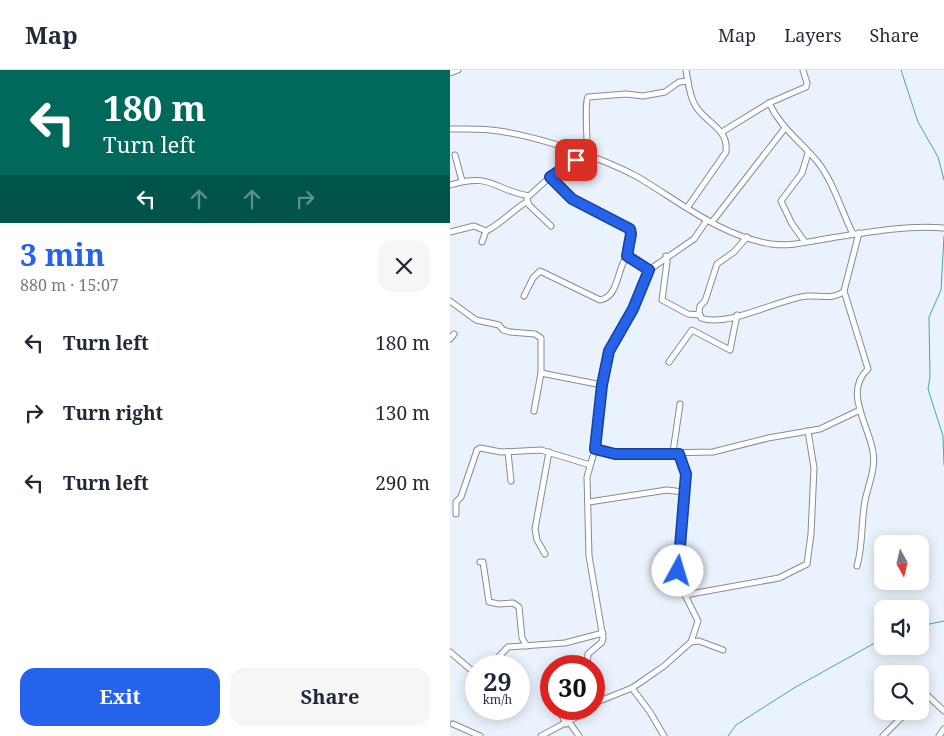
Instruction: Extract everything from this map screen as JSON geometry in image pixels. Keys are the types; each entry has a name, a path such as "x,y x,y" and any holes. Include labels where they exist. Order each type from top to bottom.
{"street":[{"path":"450,73 458,70"},
{"path":"686,70 695,106 722,132 726,144 726,152 687,208"},
{"path":"722,132 770,103 806,87 803,70"},
{"path":"482,242 486,231 506,219 550,177 568,167 584,154 588,132 585,102 588,97 626,94 643,96 665,92 680,82 688,81"},
{"path":"770,103 778,120 816,160 832,183 836,199 853,234"},
{"path":"588,655 602,642 603,633 596,602 590,556 588,477 595,449 602,385 609,351 633,309 649,270 666,256 694,239 785,128"},
{"path":"450,129 500,131 584,154 633,175 710,221 747,237 771,244 792,245 859,233 903,228 943,228"},
{"path":"805,242 792,224 781,201 802,173 808,153"},
{"path":"455,155 462,181"},
{"path":"524,296 533,278 540,271 582,293 600,300 605,299 613,291 623,260 627,256 631,234 630,229 572,199 550,177"},
{"path":"450,185 462,181 482,180 527,199 551,226"},
{"path":"450,232 474,226 486,231"},
{"path":"857,566 865,502 874,455 860,410 857,384 860,377 868,369 868,364 844,291 859,233"},
{"path":"700,315 700,306 705,301 717,264 734,252 747,237"},
{"path":"627,256 649,270"},
{"path":"666,256 667,262 662,300 688,314 700,315 710,321 759,311 795,299 831,296 844,291"},
{"path":"450,301 476,320 499,324 503,330 510,332 540,336 542,342 541,373 534,411"},
{"path":"669,362 692,330 730,350 738,315"},
{"path":"541,373 602,385"},
{"path":"605,697 632,688 664,666 691,642 698,622 685,595 678,571 686,474 676,453 680,404"},
{"path":"595,449 615,454 713,452 768,438 820,429 860,410"},
{"path":"685,595 779,578 807,564 811,534 814,468 808,431"},
{"path":"456,514 453,502 461,497 476,450 482,447 508,452 532,450 550,452 590,465"},
{"path":"508,452 510,481"},
{"path":"544,554 537,540 535,529 550,452"},
{"path":"589,502 667,490 684,492"},
{"path":"480,562 483,562 485,568 489,602 498,604 513,603 519,607 522,638 527,646"},
{"path":"500,655 508,647 565,643 603,633"},
{"path":"691,642 698,641 724,650"},
{"path":"450,652 465,665"},
{"path":"632,688 650,712 664,736"},
{"path":"929,697 944,711"},
{"path":"566,720 579,736"},
{"path":"541,736 573,720"},
{"path":"883,736 899,720"},
{"path":"453,724 480,736"},
{"path":"939,736 944,730"}],"waterway":[{"path":"901,70 918,122 938,157 944,180"},
{"path":"944,236 941,290 929,317 930,377 928,389 943,436 944,465"},
{"path":"929,624 944,621"},
{"path":"728,736 736,725 794,688 874,643"}],"route":[{"path":"576,160 550,177 572,199 612,218 630,229 631,234 627,256 649,270 633,309 609,351 602,385 595,449 615,454 673,452 679,454 686,474 678,571"}]}
